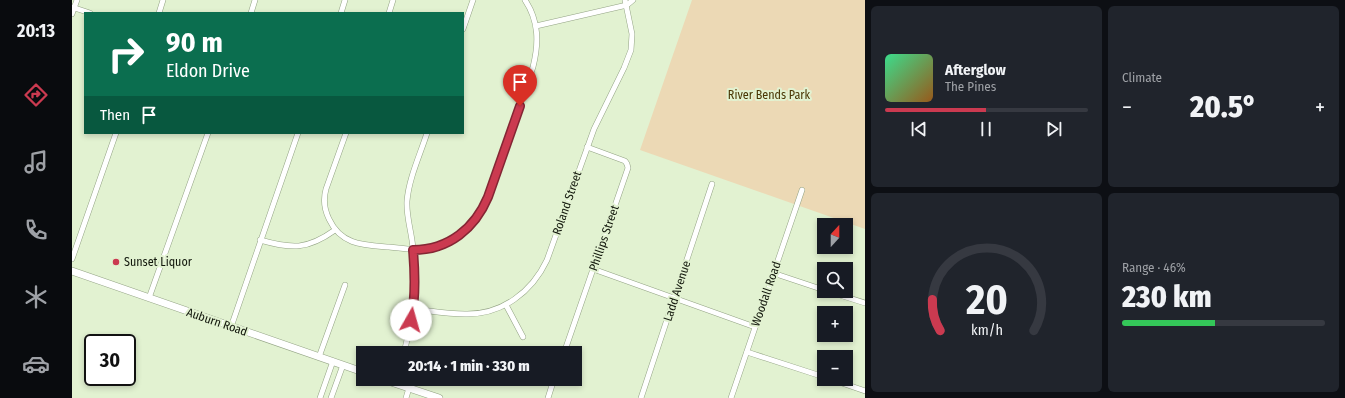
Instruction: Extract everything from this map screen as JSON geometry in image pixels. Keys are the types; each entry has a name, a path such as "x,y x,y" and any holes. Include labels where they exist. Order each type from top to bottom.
{"main road":[{"name":"Auburn Road","path":"72,271 356,370"},
{"path":"405,386 419,395 439,398"}],"street":[{"path":"72,14 73,7 77,0"},
{"path":"158,12 163,0"},
{"path":"251,12 255,0"},
{"path":"341,12 345,0"},
{"path":"389,12 393,0"},
{"path":"464,26 473,0"},
{"path":"346,134 326,189 324,199 326,213 335,230 341,236 358,244 413,250 430,249 450,242 462,234 473,223 484,208 533,67 537,44 536,26 531,11 525,0"},
{"path":"536,26 633,0"},
{"name":"Roland Street","path":"413,309 466,314 487,312 506,305 528,288 543,269 594,128 624,68 631,50 632,34 626,3"},
{"path":"73,7 87,12"},
{"path":"72,259 116,134"},
{"path":"149,298 208,134"},
{"path":"231,327 298,134"},
{"path":"405,346 413,309 415,272 407,215 407,199 427,134"},
{"name":"Phillips Street","path":"566,346 628,168 625,160 587,147"},
{"name":"Ladd Avenue","path":"641,398 712,184"},
{"name":"Woodall Road","path":"731,398 802,190"},
{"path":"260,240 280,246 294,247 316,241 335,230"},
{"path":"593,269 675,297 755,327"},
{"path":"773,273 817,288"},
{"path":"319,357 345,285"},
{"path":"849,298 865,303"},
{"path":"506,305 523,337"},
{"path":"747,352 817,375"},
{"path":"320,398 333,362"},
{"path":"331,398 343,365"},
{"path":"548,398 552,386"},
{"path":"852,386 865,390"},
{"path":"406,398 409,388"}],"green space":[{"name":"River Bends Park","path":"692,0 865,0 865,229 853,225 853,218 834,218 640,150"}],"place":[{"name":"Sunset Liquor","path":"116,262"}],"route":[{"path":"411,320 415,272 413,250 430,249 450,242 473,223 484,208 520,106"}]}
